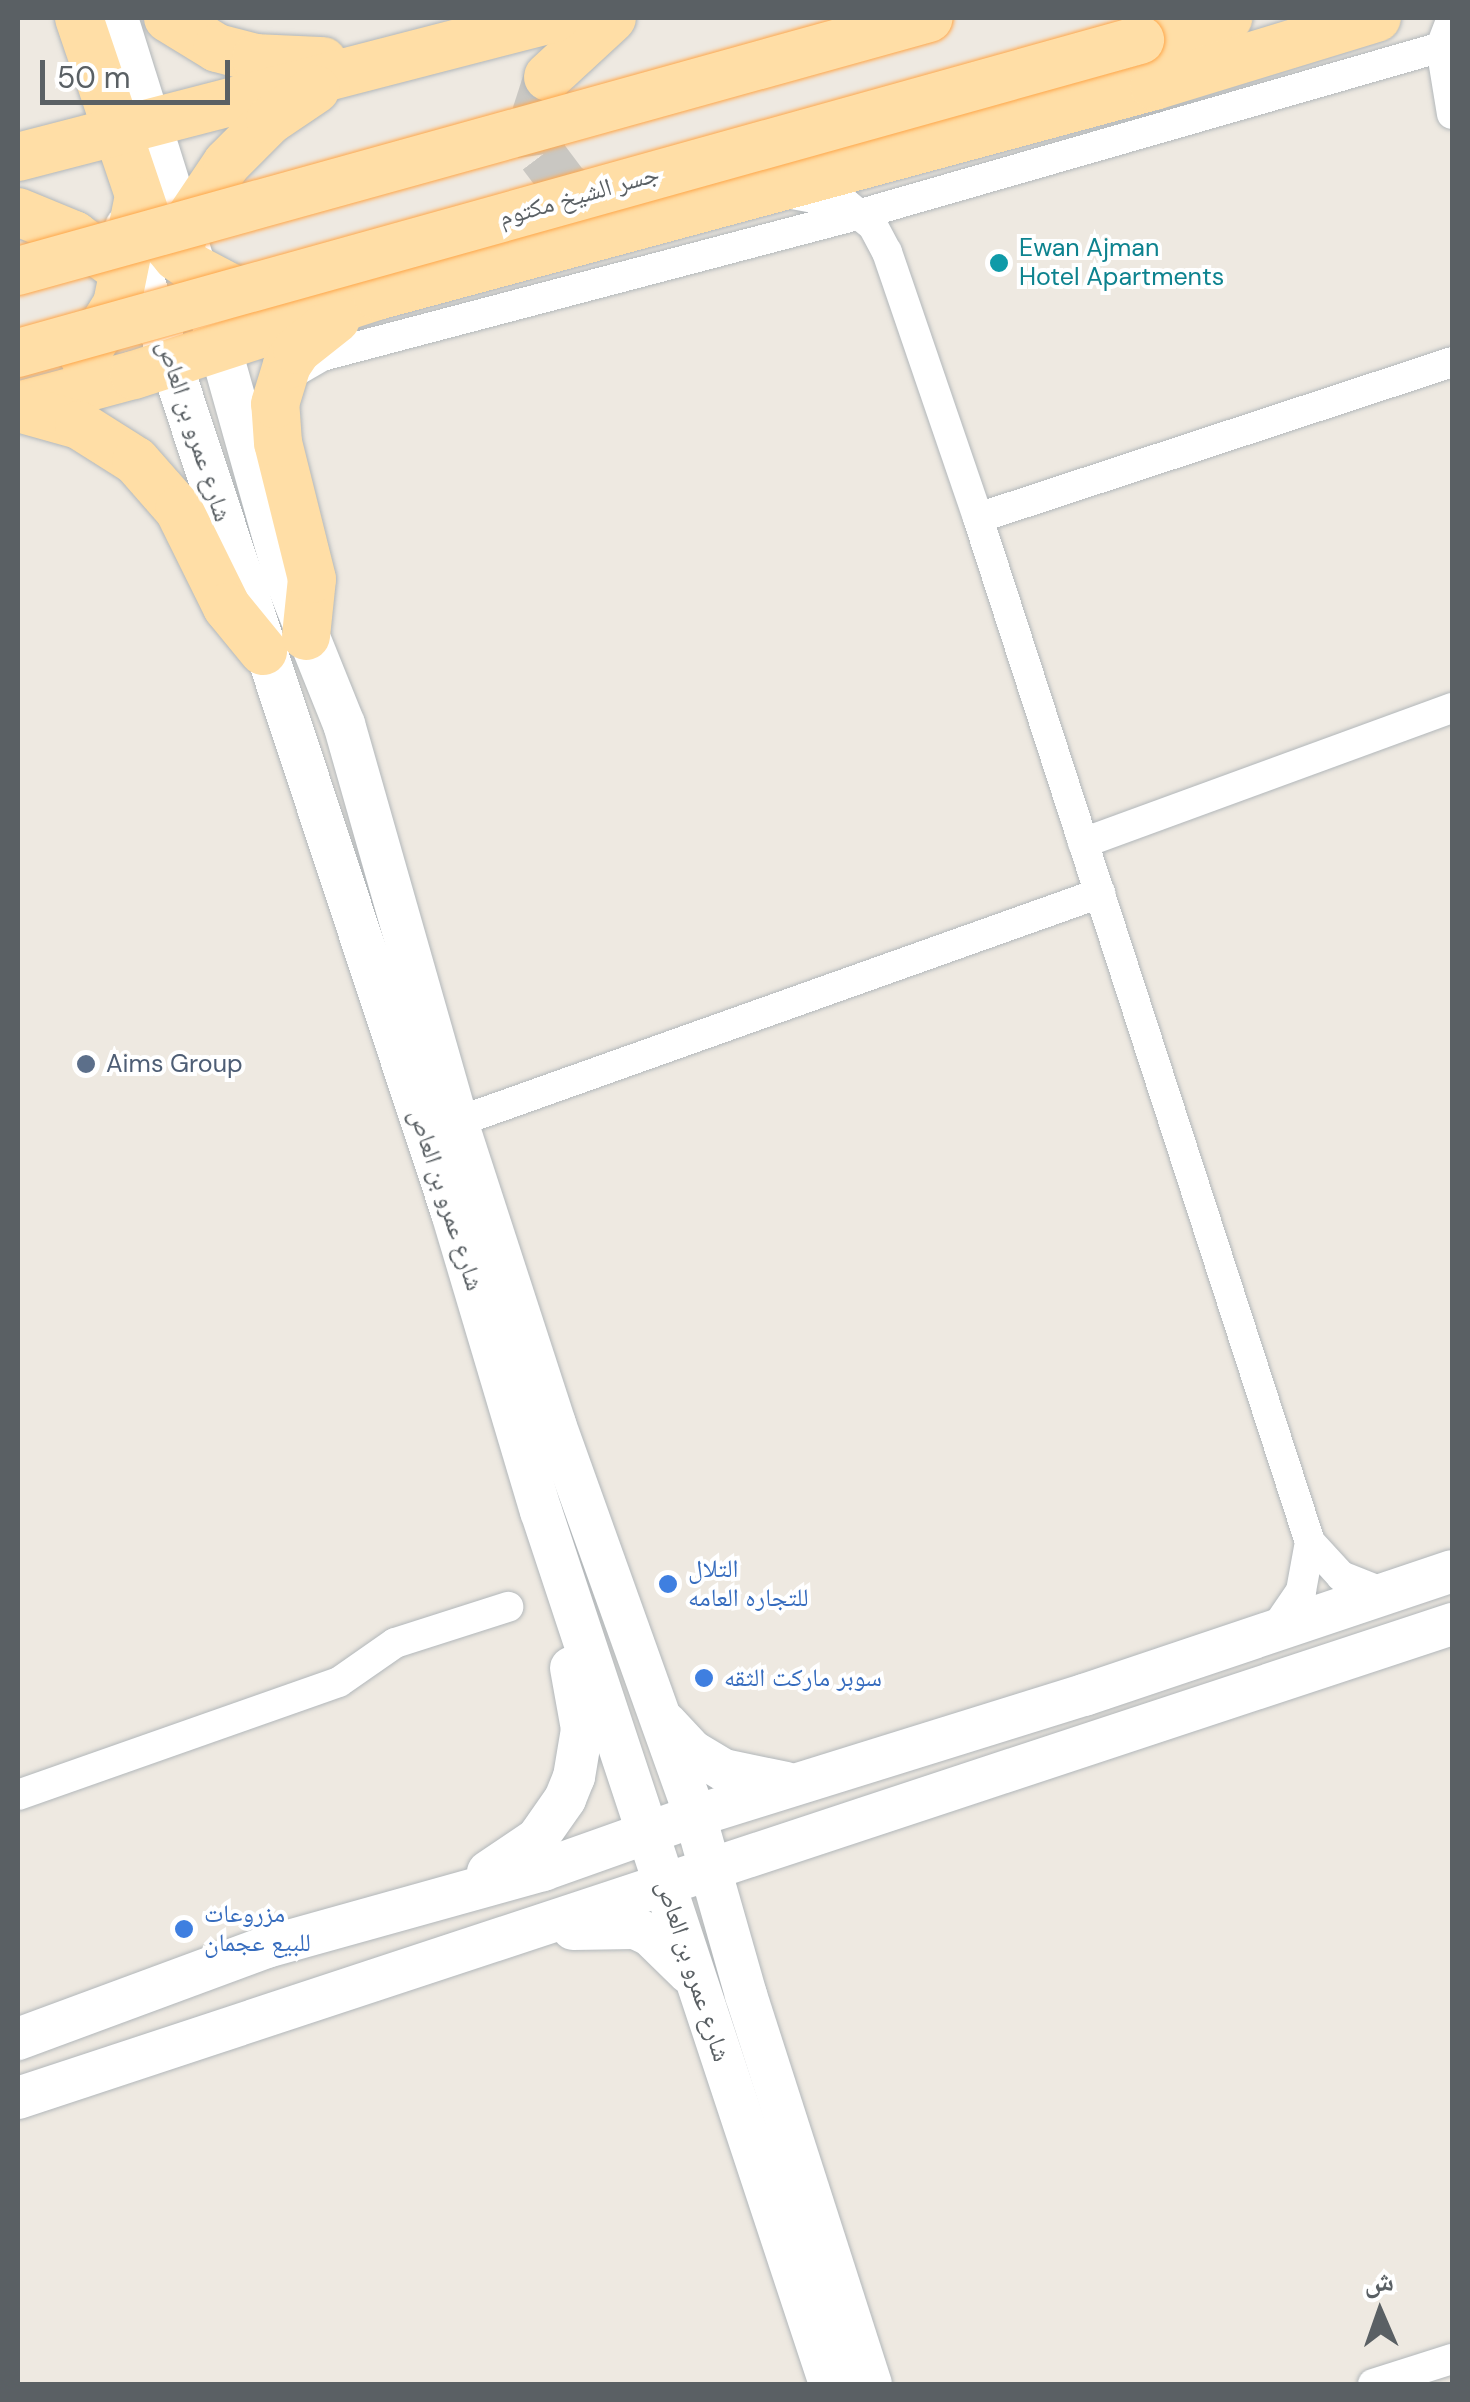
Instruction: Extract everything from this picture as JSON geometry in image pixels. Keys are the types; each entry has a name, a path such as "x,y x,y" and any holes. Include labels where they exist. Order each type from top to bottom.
{"main road":[{"path":"57,18 130,120"},
{"path":"79,18 130,120"},
{"path":"117,18 130,120 159,261 173,362"},
{"path":"168,18 217,48 256,58 365,65"},
{"path":"18,157 130,120 555,18"},
{"path":"548,77 612,18"},
{"path":"18,271 929,18"},
{"name":"جسر الشيخ مكتوم","path":"18,353 1228,18"},
{"path":"18,407 220,348 378,296 1154,86 1377,40"},
{"path":"18,407 48,390 89,352 118,304 159,261 227,163 270,120 365,65"},
{"path":"227,163 214,210 226,256 250,284 282,301"},
{"path":"601,206 667,218"},
{"path":"18,212 234,289 282,301 316,303 378,296"},
{"path":"159,261 220,348"},
{"path":"18,407 79,425 114,444 147,472 179,510 226,607 285,643 312,579 274,424 278,385 287,365 308,338 378,296"},
{"name":"شارع عمرو بن العاص","path":"220,348 268,522 285,643 344,724 457,1122 555,1424 695,1816 736,1961 872,2384"},
{"name":"شارع عمرو بن العاص","path":"173,362 285,643 546,1526 830,2384"},
{"path":"327,1930 352,1915 498,1868 537,1839 565,1799 580,1753 581,1704 550,1595 546,1526"},
{"path":"18,2038 327,1930 509,1880 792,1784 1273,1632 1452,1571"},
{"path":"18,2098 1452,1624"},
{"path":"658,1714 705,1760 749,1778 792,1784"},
{"path":"736,1961 739,1916 746,1892 764,1865 788,1844"},
{"path":"518,1935 635,1928 650,1935 695,1980"}],"street":[{"path":"1452,18 1447,46 1452,113"},
{"path":"278,385 322,356 910,200 1377,40 1447,46"},
{"path":"1377,40 1442,94 1452,113"},
{"path":"760,193 827,197 862,214 887,252 978,518 1310,1542 1341,1576 1384,1594"},
{"path":"887,252 892,223 910,200"},
{"path":"978,518 1452,362"},
{"path":"1084,843 1452,708"},
{"path":"457,1122 1100,893"},
{"path":"1273,1632 1301,1591 1310,1542"},
{"path":"18,1796 328,1686 406,1638 508,1607"},
{"path":"1373,2384 1452,2359"}],"tunnel":[{"path":"548,77 536,115 542,155 566,187 601,206"}],"place":[{"name":"Ewan Ajman Hotel Apartments","path":"999,263"},
{"name":"Aims Group","path":"86,1064"},
{"name":"التلال للتجاره العامه","path":"668,1584"},
{"name":"سوبر ماركت الثقه","path":"704,1678"},
{"name":"مزروعات للبيع عجمان","path":"184,1929"}]}
